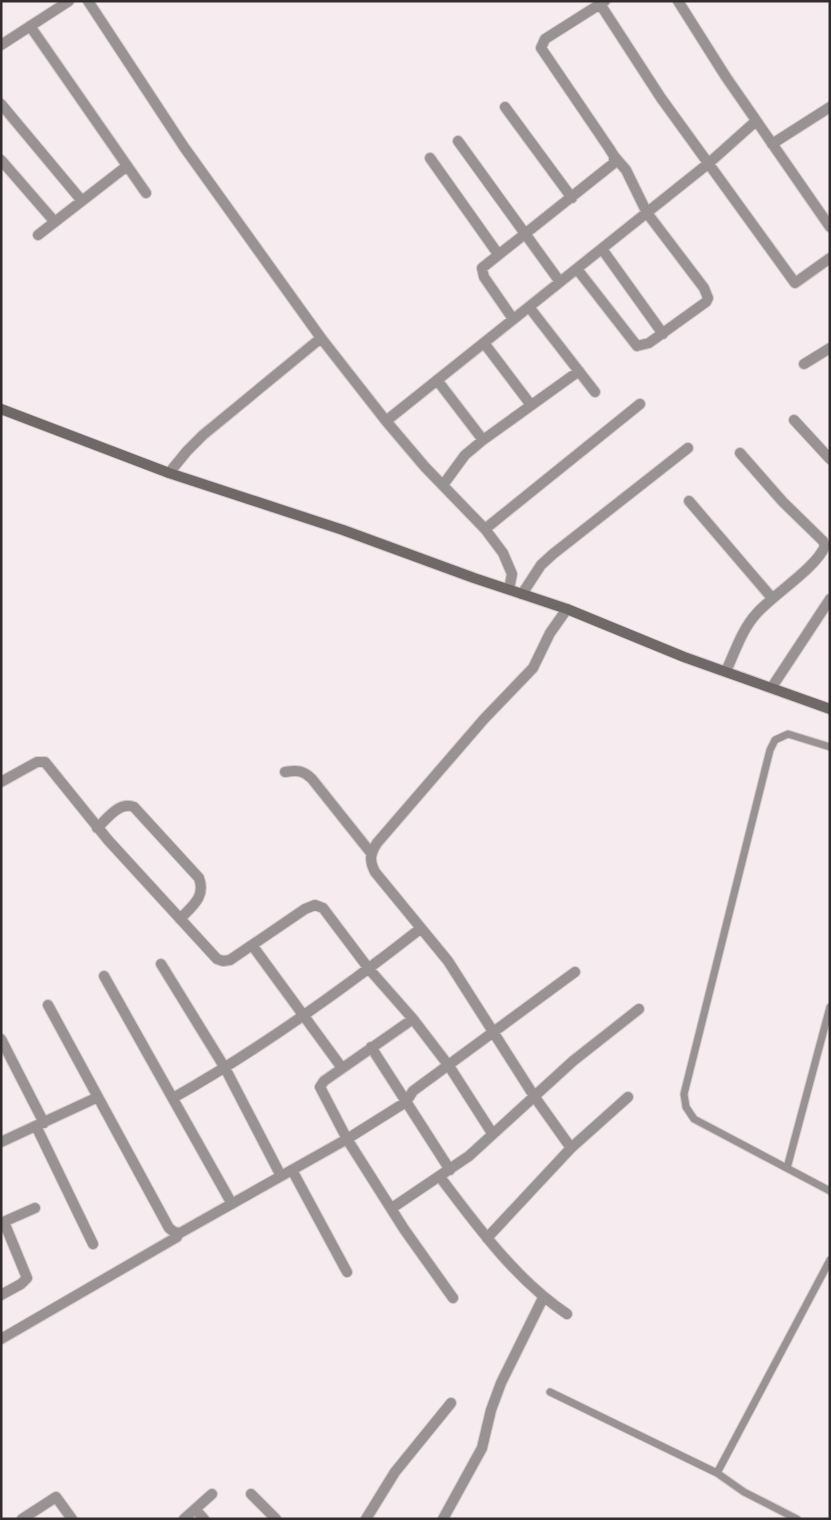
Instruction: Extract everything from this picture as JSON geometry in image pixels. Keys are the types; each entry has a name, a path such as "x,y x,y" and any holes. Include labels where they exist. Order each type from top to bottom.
{"street":[{"path":"1,45 68,1"},
{"path":"88,1 190,155 321,338 386,421 485,530 510,563 512,574 509,589"},
{"path":"678,1 756,121 830,227"},
{"path":"576,269 637,346 649,344 706,302 708,298 707,293 647,213 626,170 614,156 541,48 545,39 603,3 661,98 795,283 830,258"},
{"path":"30,26 146,193"},
{"path":"1,104 82,201"},
{"path":"772,144 830,107"},
{"path":"505,108 572,198"},
{"path":"386,421 709,163 756,121"},
{"path":"458,141 560,282"},
{"path":"514,319 481,272 482,268 609,169 614,163 614,156"},
{"path":"430,158 498,254"},
{"path":"1,160 54,221"},
{"path":"38,235 127,166"},
{"path":"602,249 663,334"},
{"path":"529,307 595,392"},
{"path":"169,473 186,451 203,435 321,338"},
{"path":"484,343 531,405"},
{"path":"804,364 830,348"},
{"path":"443,485 465,455 579,371"},
{"path":"437,380 483,440"},
{"path":"485,530 640,404"},
{"path":"1,408 169,473 343,530 567,609 684,657 830,709"},
{"path":"794,420 830,459"},
{"path":"522,594 538,570 553,554 688,448"},
{"path":"726,671 749,622 772,598 810,565 825,546 824,541 783,502 740,453"},
{"path":"689,501 772,598"},
{"path":"772,687 830,599"},
{"path":"567,609 550,632 533,668 484,719 377,843 371,853 370,862 375,872 448,961 534,1096 571,1148"},
{"path":"1,782 37,762 45,762 98,828 217,959 223,961 230,960 315,905 323,908 369,969 413,1019 449,1066 492,1133"},
{"path":"285,772 296,770 305,772 312,778 371,853"},
{"path":"98,828 121,806 129,805 134,807 198,878 202,886 200,897 180,919"},
{"path":"173,1098 225,1068 304,1015 369,969 420,929"},
{"path":"252,945 342,1068"},
{"path":"161,964 225,1068 280,1176"},
{"path":"48,1005 169,1228 174,1232 180,1233 348,1138 406,1102 413,1091 575,972"},
{"path":"104,976 232,1204"},
{"path":"392,1208 469,1156 534,1096 639,1009"},
{"path":"413,1019 324,1081 320,1087 348,1138 420,1254 453,1298"},
{"path":"1,1039 93,1244"},
{"path":"371,1047 450,1170"},
{"path":"1,1142 98,1096"},
{"path":"488,1238 571,1148 628,1097"},
{"path":"292,1170 347,1272"},
{"path":"440,1177 488,1238 543,1298 567,1314"},
{"path":"1,1296 21,1284 27,1278 3,1223 35,1208"},
{"path":"1,1339 177,1237"},
{"path":"443,1519 482,1448 491,1410 501,1383 543,1298"},
{"path":"366,1519 395,1472 451,1402"},
{"path":"184,1519 212,1494"},
{"path":"251,1494 276,1519"},
{"path":"22,1519 56,1497 72,1519"},
{"path":"195,1509 204,1519"}],"lane":[{"path":"830,747 788,734 775,740 770,750 684,1094 686,1107 694,1119 830,1190"},
{"path":"787,1168 830,1007"},
{"path":"717,1473 830,1260"},
{"path":"550,1392 717,1473 744,1492 796,1519"}]}
